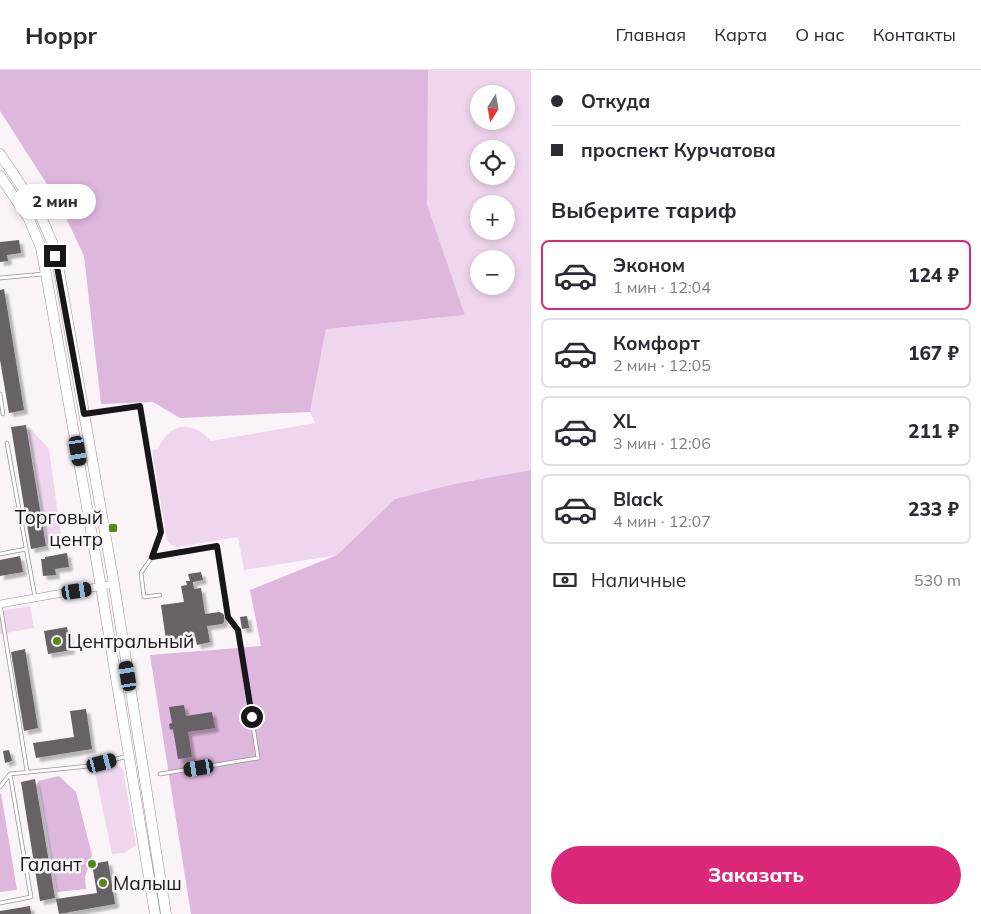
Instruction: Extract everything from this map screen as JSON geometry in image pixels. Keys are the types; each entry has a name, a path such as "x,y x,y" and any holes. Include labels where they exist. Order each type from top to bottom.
{"main road":[{"path":"0,154 39,212 52,242 59,271 114,584 166,914"},
{"path":"0,176 29,219 41,248 101,587 155,914"},
{"path":"29,219 39,212"}],"street":[{"path":"0,604 114,584"}],"lane":[{"path":"0,278 46,274"},
{"path":"0,394 3,414"},
{"path":"84,414 140,406 161,532 152,557 141,573 144,597 160,595"},
{"path":"7,443 35,598"},
{"path":"152,557 217,546 228,617 238,630 258,758 160,774"},
{"path":"0,554 26,550"},
{"path":"0,604 27,771"},
{"path":"0,787 10,774 89,766 129,756"},
{"path":"0,903 31,898 10,774"}],"shaded area":[{"path":"0,70 428,70 427,204 465,315 326,329 310,412 180,418 153,402 101,404 84,256 59,203 0,111"},
{"path":"427,70 531,70 531,470 454,484 395,499 337,555 244,570 238,537 178,547 171,545 167,540 152,450 158,449 169,433 175,429 189,427 204,434 211,441 315,423 310,412 326,329 465,315 427,204"},
{"path":"27,425 49,449 62,543 48,546"},
{"path":"531,470 531,914 191,914 150,655 261,646 250,590 337,555 395,499 454,484"},
{"path":"30,606 34,628 0,634 0,611"},
{"path":"115,764 123,769 136,845 124,853 112,854 94,767"},
{"path":"59,776 76,792 92,855 85,877 86,889 57,892 38,781"},
{"path":"0,794 17,890 0,892"}],"building":[{"path":"19,240 21,253 7,255 8,261 0,262 0,242"},
{"path":"4,289 24,410 9,413 0,360 0,290"},
{"path":"26,425 46,546 31,549 11,427"},
{"path":"67,553 69,567 55,569 56,575 43,576 41,559"},
{"path":"20,556 23,572 0,576 0,560"},
{"path":"201,572 203,580 193,582 194,589 201,588 205,614 222,613 224,615 224,622 207,626 210,642 197,645 195,636 166,640 161,605 184,602 181,586 187,585 186,581 190,581 188,574"},
{"path":"247,616 249,628 242,629 240,617"},
{"name":"Центральный","path":"67,627 71,650 48,654 44,631"},
{"path":"25,649 38,728 24,731 11,652"},
{"path":"184,705 186,716 212,712 215,728 188,732 192,757 178,759 173,729 170,730 169,724 172,723 169,707"},
{"path":"86,709 92,749 36,758 33,743 74,737 70,711"},
{"path":"9,750 12,761 5,763 3,751"},
{"path":"35,779 55,898 40,901 21,782"},
{"path":"108,861 115,904 59,914 56,899 97,893 92,864"},
{"path":"30,906 31,914 0,914 0,911"}],"place":[{"name":"Торговый центр","path":"113,528"},
{"name":"Центральный","path":"57,641"},
{"name":"Галант","path":"92,864"},
{"name":"Малыш","path":"103,883"}],"route":[{"path":"55,256 84,414 140,406 161,532 152,557 217,546 228,617 238,630 252,717"}]}
